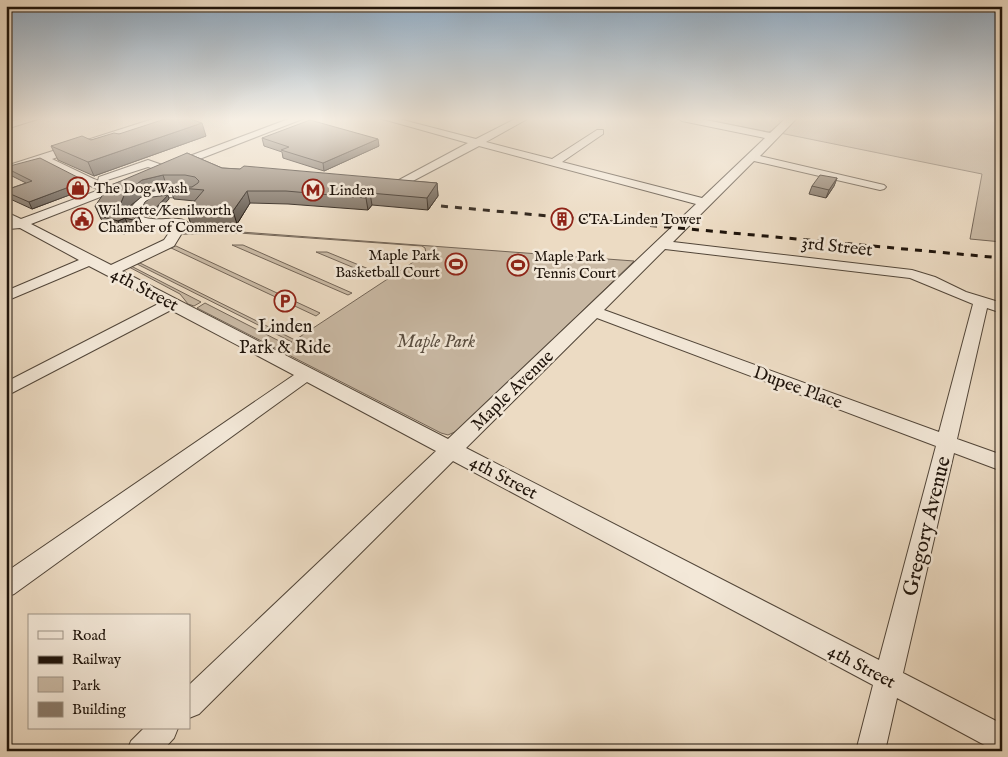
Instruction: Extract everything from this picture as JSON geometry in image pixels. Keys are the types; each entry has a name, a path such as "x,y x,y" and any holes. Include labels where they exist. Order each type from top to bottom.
{"street":[{"path":"6,170 56,153"},
{"path":"11,222 109,190 206,153"},
{"path":"403,182 457,153"},
{"path":"516,153 705,203"},
{"path":"553,163 568,153"},
{"name":"Maple Avenue","path":"190,703 756,153"},
{"path":"752,157 880,187"},
{"path":"42,158 109,190"},
{"path":"94,183 148,163 164,169"},
{"path":"121,172 137,179"},
{"path":"111,271 169,243 182,223 148,224 140,221 133,216 134,210 140,204 161,193 195,194"},
{"name":"4th Street","path":"11,222 90,260 1002,739"},
{"name":"3rd Street","path":"662,245 912,274 992,305"},
{"path":"6,297 90,260"},
{"path":"6,390 172,303"},
{"name":"Gregory Avenue","path":"870,751 947,443 992,305"},
{"name":"Dupee Place","path":"593,311 1002,463"},
{"path":"6,586 307,374"},
{"path":"141,751 162,730"}],"green space":[{"path":"880,153 1002,153 1002,242 970,239 982,174"},
{"name":"Maple Park","path":"241,232 634,261 459,430 448,435 197,308 205,303 287,345 292,342 135,263 138,262 295,340 424,255 426,253 425,248 422,246 239,233 181,234"},
{"path":"232,245 243,245 352,293 348,295"},
{"path":"176,246 320,313 316,316 169,247"},
{"path":"316,252 327,252 381,274 376,277"},
{"path":"131,266 201,302 194,306 188,304 180,294 129,267"}],"building":[{"path":"68,153 113,153 88,162"},
{"path":"186,153 222,168 240,169 244,166 437,183 427,198 370,193 366,198 286,191 247,191 233,211 186,211 204,190 169,187 192,187 199,181 195,177 185,175 163,175 142,180 125,193 120,205 130,213 138,215 133,220 125,218 118,221 104,217 95,206 109,186"},
{"path":"292,153 345,153 323,163"},
{"path":"40,158 85,181 29,202 6,192 6,190 32,181 6,167"},
{"path":"820,175 837,178 829,190 812,186"},
{"path":"168,195 151,213 141,210 145,202 152,197"}],"railway":[{"path":"441,206 1002,258"}],"place":[{"name":"The Dog Wash","path":"78,188"},
{"name":"Linden","path":"313,190"},
{"name":"Wilmette/Kenilworth Chamber of Commerce","path":"82,219"},
{"name":"CTA Linden Tower","path":"562,219"},
{"name":"Maple Park Basketball Court","path":"456,264"},
{"name":"Maple Park Tennis Court","path":"518,265"},
{"name":"Linden Park & Ride","path":"285,301"}]}
